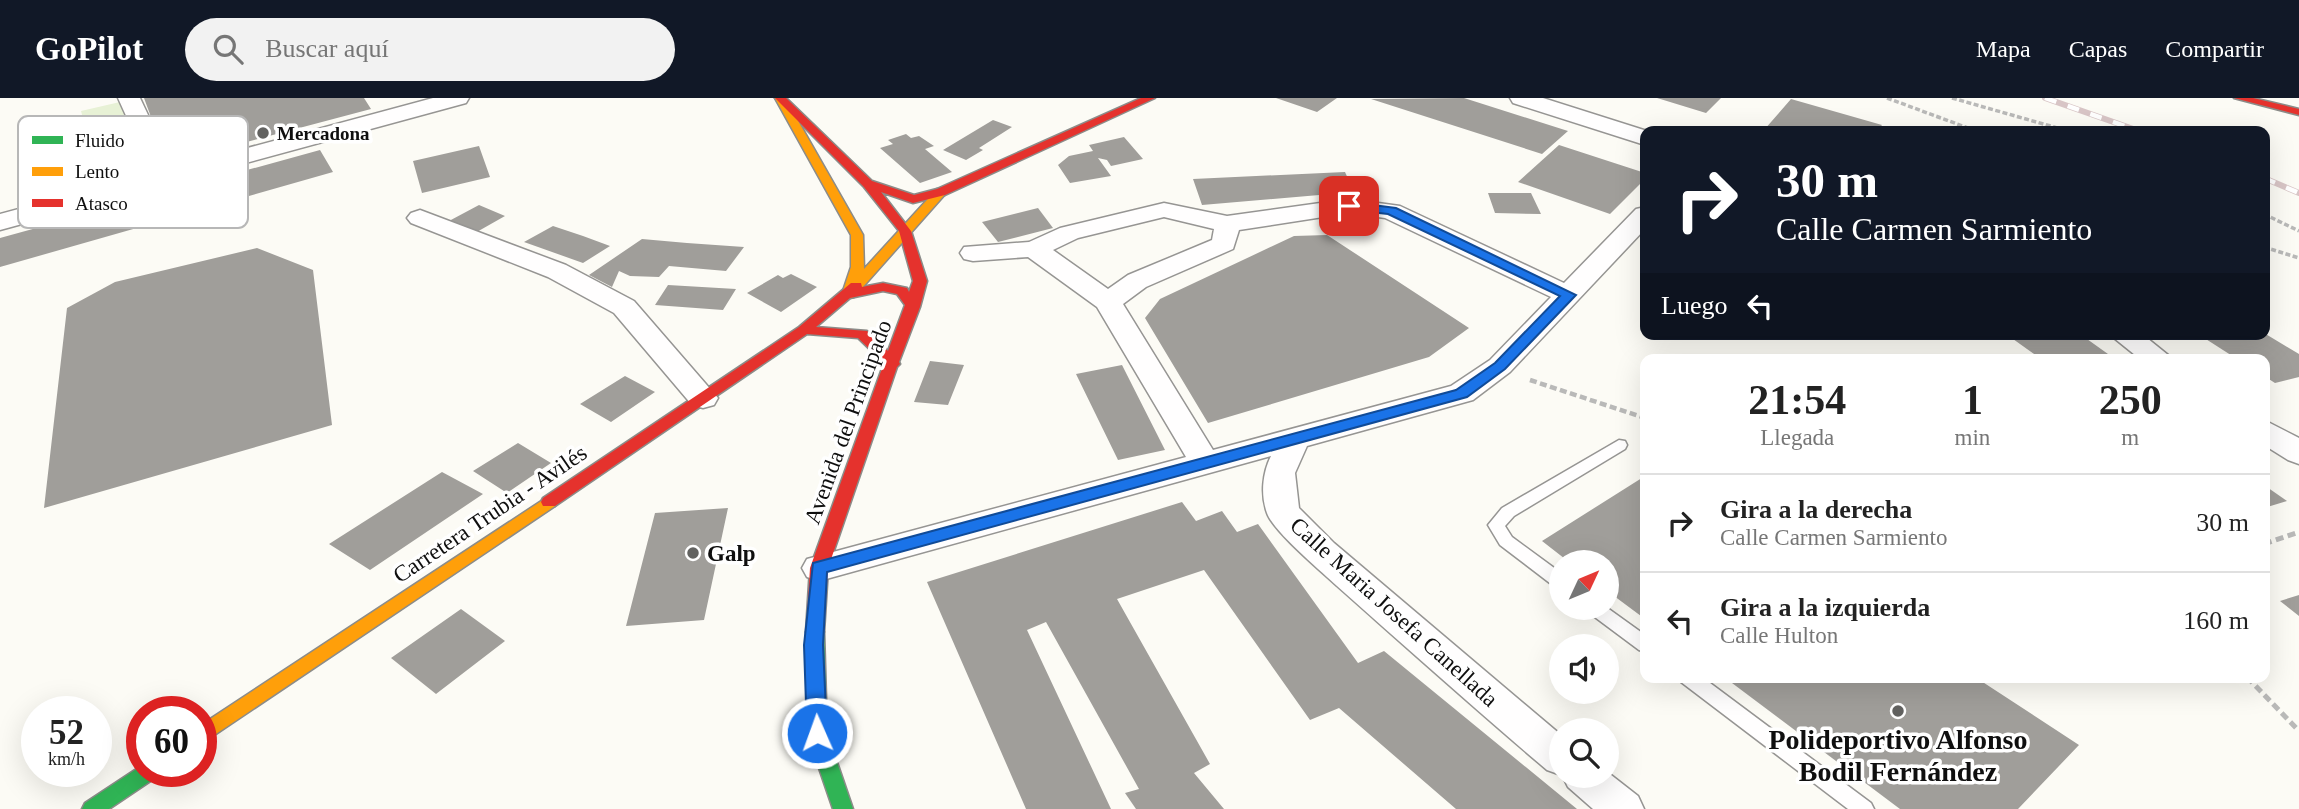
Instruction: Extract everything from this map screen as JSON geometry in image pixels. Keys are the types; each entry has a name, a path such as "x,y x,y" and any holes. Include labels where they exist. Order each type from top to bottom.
{"main road":[{"name":"Avenida del Principado","path":"780,98 868,184 905,231 920,281 819,568 814,645 817,733 843,809"},
{"path":"780,98 857,235 858,267 849,294"},
{"path":"868,184 913,199 941,192 1150,98"},
{"path":"2239,98 2299,112"},
{"name":"Carretera Trubia - Avilés","path":"217,725 804,330 849,294 941,192"},
{"path":"849,294 883,287 902,291 913,307"},
{"path":"804,330 862,334 893,364"},
{"path":"92,809 126,787"}],"street":[{"path":"128,98 137,116"},
{"path":"248,151 381,107 458,98"},
{"path":"1521,98 1640,136"},
{"path":"973,253 1034,249 1069,233 1103,223 1164,211 1227,224 1349,206 1391,211 1569,295"},
{"path":"0,222 18,217"},
{"path":"420,218 557,271 624,307 703,398"},
{"path":"819,568 1462,393 1500,366 1640,219"},
{"path":"1108,302 1137,281 1224,244 1227,224"},
{"path":"1034,249 1108,302 1206,464"},
{"path":"2132,340 2152,354"},
{"path":"2270,434 2299,453"},
{"name":"Calle Maria Josefa Canellada","path":"1293,441 1279,473 1283,512 1332,561 1549,748"},
{"path":"1598,788 1623,809"}],"lane":[{"path":"1549,573 1506,541 1496,525 1508,512 1619,445"},
{"path":"1611,620 1640,641"},
{"path":"1696,683 1864,809"}],"path":[{"path":"1887,98 1963,126"},
{"path":"1952,98 2050,126"},
{"path":"2270,217 2299,231"},
{"path":"2270,249 2299,258"},
{"path":"1500,366 1535,383 1640,416"},
{"path":"2270,542 2299,532"},
{"path":"2253,683 2299,731"}],"green space":[{"path":"120,102 125,116 82,116 81,111"}],"building":[{"path":"144,98 364,98 371,109 248,142 248,116 151,116"},
{"path":"1276,98 1337,98 1317,112"},
{"path":"1464,98 1568,131 1542,154 1371,99"},
{"path":"1657,98 1721,98 1706,113"},
{"path":"1791,99 1882,125 1881,126 1767,126"},
{"path":"993,120 1012,127 979,148 983,150 966,160 943,150"},
{"path":"906,134 911,138 919,136 934,146 925,149 952,172 920,183 880,148 893,144 888,140"},
{"path":"1124,137 1143,159 1111,166 1107,160 1098,158 1111,176 1070,183 1058,165 1069,156 1093,151 1089,145"},
{"path":"1559,145 1640,171 1640,184 1610,214 1518,182"},
{"path":"479,146 490,177 422,193 413,161"},
{"path":"320,150 333,172 248,196 248,170"},
{"path":"1345,172 1354,192 1202,205 1193,179"},
{"path":"1488,193 1531,193 1541,214 1495,213"},
{"path":"479,205 505,216 475,233 449,221"},
{"path":"1038,208 1053,228 998,242 982,222"},
{"path":"553,226 610,246 583,263 524,242"},
{"path":"36,228 137,228 0,267 0,238"},
{"path":"1327,235 1469,328 1429,357 1208,423 1145,318 1160,299 1294,236"},
{"path":"642,239 744,247 726,271 669,266 659,277 630,276 619,271 612,287 589,275"},
{"path":"257,248 313,270 332,425 44,508 67,308 115,282"},
{"path":"791,274 817,287 781,312 747,293 778,275 783,278"},
{"path":"668,285 736,289 723,310 655,305"},
{"path":"2270,337 2299,354 2299,377 2275,383 2270,380 2270,354 2229,354 2207,340 2270,340"},
{"path":"2014,340 2088,340 2108,354 2034,354"},
{"path":"930,361 964,365 948,405 914,402"},
{"path":"1122,365 1165,450 1118,460 1076,374"},
{"path":"625,376 655,392 611,422 580,404"},
{"path":"518,443 551,463 507,493 473,471"},
{"path":"442,472 483,494 370,570 329,544"},
{"path":"1640,479 1640,615 1619,600 1619,550 1554,550 1542,541"},
{"path":"2270,489 2287,501 2270,506"},
{"path":"1182,502 1196,521 1222,511 1237,532 1258,524 1358,663 1384,651 1577,809 1456,809 1339,708 1310,720 1204,570 1117,599 1210,764 1194,773 1224,809 1136,809 1125,793 1139,789 1046,622 1027,630 1111,809 1026,809 927,582"},
{"path":"728,508 704,620 626,626 655,513"},
{"path":"2299,595 2299,616 2280,601"},
{"path":"461,609 505,641 436,694 391,658"},
{"name":"Polideportivo Alfonso Bodil Fernández","path":"1732,683 1984,683 2079,745 2018,809 1900,809"}],"railway":[{"path":"2045,98 2125,126"},
{"path":"2270,181 2299,193"}],"traffic: fast":[{"path":"815,632 817,733 843,809"},
{"path":"92,809 126,787"}],"traffic: slow":[{"path":"780,98 857,235 858,267 849,294"},
{"path":"856,286 941,192"},
{"path":"217,725 549,502"}],"traffic: jam":[{"path":"780,98 868,184 905,231 920,281 819,568 815,632"},
{"path":"868,184 913,199 941,192 1150,98"},
{"path":"2239,98 2299,112"},
{"path":"549,502 804,330 856,286"},
{"path":"849,294 883,287 902,291 913,307"},
{"path":"804,330 862,334 893,364"}],"place":[{"name":"Mercadona","path":"263,133"},
{"name":"Galp","path":"693,553"},
{"name":"Polideportivo Alfonso Bodil Fernández","path":"1898,711"}],"route":[{"path":"817,733 814,645 819,568 1462,393 1500,366 1569,295 1391,211 1349,206"}]}
